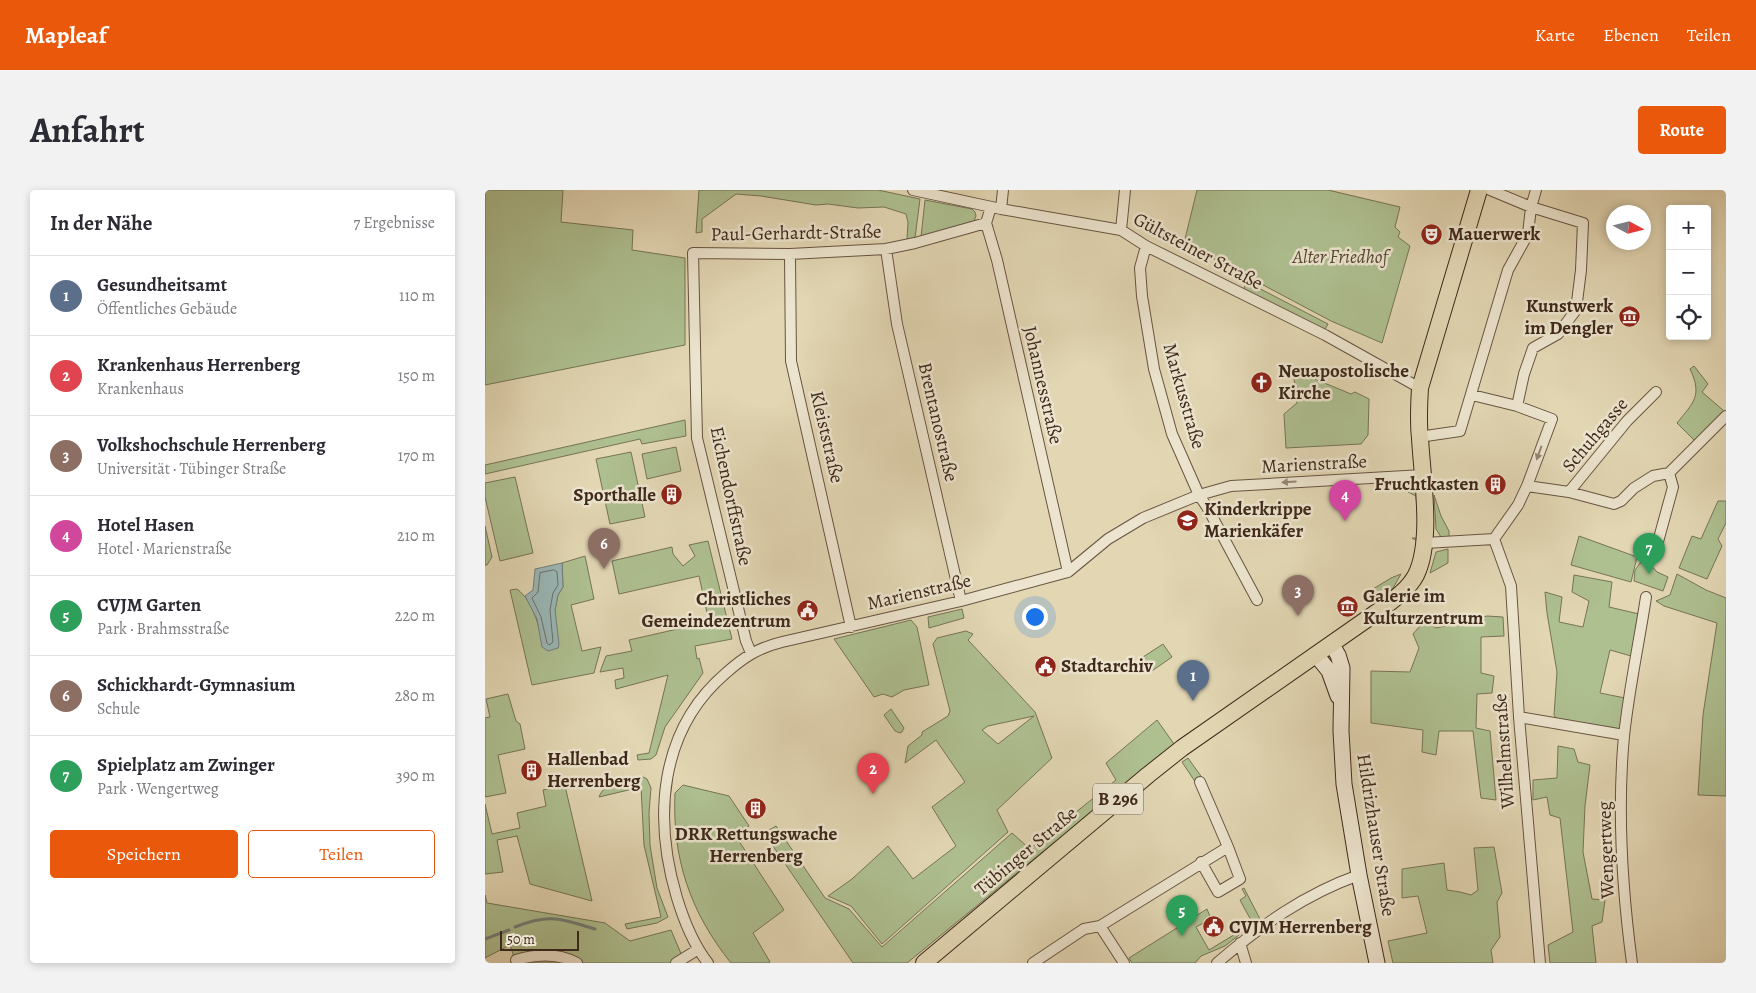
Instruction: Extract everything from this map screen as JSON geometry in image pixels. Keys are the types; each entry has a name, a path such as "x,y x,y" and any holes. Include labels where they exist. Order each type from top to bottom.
{"main road":[{"name":"Tübinger Straße","path":"924,963 1154,769 1317,656 1404,591 1413,580 1422,558 1425,544 1423,475 1418,415 1420,388 1479,190"},
{"name":"Hildrizhauser Straße","path":"1332,645 1338,655 1342,668 1344,784 1359,875 1377,963"},
{"name":"Hildrizhauser Straße","path":"1317,656 1329,671 1337,691 1342,713"}],"street":[{"name":"Gültsteiner Straße","path":"913,190 996,208 1121,230 1146,246 1325,335 1420,388"},
{"path":"986,223 996,208 1003,190"},
{"path":"1121,230 1125,190"},
{"path":"1490,190 1531,207 1583,223 1577,310 1559,334 1533,348 1523,374 1517,406"},
{"path":"1419,437 1460,431 1508,270 1528,234 1531,207 1536,190"},
{"name":"Paul-Gerhardt-Straße","path":"693,253 790,254 886,250 915,244 986,223"},
{"name":"Johannesstraße","path":"986,223 999,270 1068,572"},
{"name":"Markusstraße","path":"1146,246 1140,268 1142,294 1154,369 1172,434 1199,494 1257,600"},
{"name":"Brentanostraße","path":"886,250 897,324 961,601"},
{"name":"Eichendorffstraße","path":"693,253 697,438 746,641 751,653"},
{"name":"Kleiststraße","path":"790,254 791,360 851,627"},
{"name":"Schuhgasse","path":"1527,486 1569,492 1627,421 1656,392"},
{"path":"1425,544 1494,539 1518,505 1552,420 1517,406 1472,395"},
{"path":"1569,492 1614,504 1621,501 1634,488 1653,476 1669,473 1726,416"},
{"path":"1656,549 1673,487 1669,473"},
{"name":"Marienstraße","path":"708,963 697,950 682,915 672,882 666,851 664,800 674,747 691,711 702,695 715,682 751,653 770,645 961,601 1068,572 1108,539 1136,522 1199,494 1231,486 1423,475"},
{"name":"Wilhelmstraße","path":"1494,539 1511,586 1519,717 1540,963"},
{"name":"Wengertweg","path":"1632,963 1625,907 1620,818 1624,736 1646,597"},
{"path":"1519,717 1624,736"},
{"path":"1200,782 1240,880 1218,892 1201,862"},
{"path":"1033,963 1084,929 1100,926 1228,847"},
{"path":"1217,963 1264,925 1315,894 1359,875"},
{"path":"1100,926 1125,963"},
{"path":"1240,943 1246,963"},
{"path":"677,963 697,950"},
{"path":"516,960 543,955 559,957 577,963"}],"green space":[{"path":"485,190 563,190 561,222 633,230 632,250 685,258 685,345 485,385"},
{"path":"699,190 878,190 920,199 915,238 907,240 908,222 906,214 884,207 858,208 828,204 816,205 736,194 702,219 702,232 696,233"},
{"name":"Alter Friedhof","path":"1197,190 1328,190 1400,207 1395,227 1400,232 1398,237 1410,246 1382,343 1331,321 1184,243"},
{"path":"925,200 972,209 976,216 974,221 921,237"},
{"path":"1247,282 1328,324 1324,331 1243,290"},
{"path":"1694,366 1708,384 1702,392 1724,411 1697,443 1677,423 1692,404 1696,393 1694,378 1690,369"},
{"path":"1293,370 1351,394 1355,392 1369,399 1368,435 1361,444 1286,448 1284,414 1297,403"},
{"path":"685,420 686,436 642,444 640,439 485,474 485,465"},
{"path":"676,447 681,471 647,479 642,454"},
{"path":"631,452 645,517 610,524 596,459"},
{"path":"515,477 533,553 500,561 485,497 485,483"},
{"path":"1412,479 1417,483 1421,536 1417,541 1412,538 1419,538 1416,496 1408,492 1407,484"},
{"path":"1434,495 1441,516 1449,531 1449,539 1441,537 1436,529"},
{"path":"1718,501 1726,501 1726,523 1718,539 1722,546 1707,579 1679,568 1692,536 1701,539"},
{"path":"485,526 492,557 487,565 485,565"},
{"path":"1579,536 1637,557 1631,582 1571,565"},
{"path":"708,541 732,639 695,646 697,659 699,658 703,673 665,727 656,755 651,759 638,760 637,755 649,753 668,675 616,689 615,680 624,678 623,668 600,672 606,656 632,651 629,640 709,622 699,576 619,594 612,561 672,547 673,554 683,566 695,556 689,545"},
{"path":"1448,549 1448,563 1430,573 1436,552"},
{"path":"585,556 594,599 571,605 582,651 601,647 594,673 532,685 510,590 517,589 528,601 537,623 543,647 558,648 555,610 558,595 563,587 562,563"},
{"path":"1647,561 1657,572 1668,577 1663,591 1634,581 1635,570 1641,562"},
{"path":"1401,574 1393,588 1380,600 1373,589"},
{"path":"1677,574 1706,590 1726,598 1726,796 1698,795 1703,715 1717,623 1664,606 1656,601 1670,595"},
{"path":"1574,575 1612,582 1609,607 1639,614 1631,656 1610,650 1600,693 1625,698 1620,731 1557,720 1554,715 1557,672 1545,592 1562,597 1559,622 1583,627 1589,601 1572,592"},
{"path":"962,609 964,618 929,628 928,617"},
{"path":"1487,616 1503,617 1504,636 1481,637 1481,673 1494,676 1492,693 1477,694 1476,728 1490,731 1496,800 1481,798 1473,731 1439,731 1436,755 1422,752 1423,730 1371,723 1371,671 1410,672 1419,648 1413,634 1420,626 1429,624 1436,628"},
{"path":"911,620 917,627 929,685 904,690 892,697 883,694 874,697 834,639"},
{"path":"966,631 973,634 968,640 1035,712 1052,758 997,810 1008,832 882,944 851,906 828,896 852,879 888,846 913,879 956,846 932,807 965,782 936,740 905,763 908,746 922,735 922,732 948,716 950,711 933,644 937,638","holes":["1034,716 998,744 982,730 988,726"]},
{"path":"1163,644 1172,657 1149,673 1140,659"},
{"path":"508,694 516,721 520,724 525,749 498,755 506,793 485,797 485,718 490,717 486,699"},
{"path":"891,709 904,728 900,733 895,731 884,715"},
{"path":"1157,720 1174,744 907,963 853,963 764,833 776,826 825,898 849,909 882,947 1012,833 1030,849 1116,780 1106,763"},
{"path":"1558,746 1574,749 1578,762 1590,765 1585,806 1583,852 1592,899 1605,900 1602,922 1592,926 1596,963 1550,963 1548,945 1573,932 1560,818 1550,815 1547,797 1533,800 1533,780 1557,778"},
{"path":"1188,758 1203,779 1196,783 1182,762"},
{"path":"643,777 647,779 651,788 649,813 650,845 657,888 668,917 657,923 627,929 625,924 661,917 644,845 641,787 599,797 606,787 617,781"},
{"path":"683,785 729,796 749,826 735,835 784,910 753,933 770,962 768,963 731,963 717,944 694,904 681,862 677,840 675,793"},
{"path":"565,786 592,901 530,884 517,836 497,840 503,872 485,874 485,804 492,834 520,828 517,813 546,806 543,790"},
{"path":"1494,847 1502,893 1497,902 1500,937 1491,950 1493,963 1393,963 1388,941 1427,933 1418,896 1402,898 1402,869 1444,863 1447,890 1471,895 1478,890 1474,848"},
{"path":"1244,888 1260,919 1253,924 1240,900 1246,896 1242,889"},
{"path":"485,895 487,903 605,923 630,941 671,930 685,963 516,963 510,945 485,958"},
{"path":"1207,909 1211,919 1196,927 1209,950 1242,930 1244,931 1225,946 1201,956 1195,963 1132,963 1129,958"}],"water":[{"path":"562,563 563,587 558,595 555,610 559,644 558,648 548,651 542,647 537,619 525,596 533,590 535,569"}],"waterway":[{"path":"515,927 537,920 555,919 595,929"},
{"path":"485,939 509,930"}],"place":[{"name":"Mauerwerk","path":"1432,234"},
{"name":"Kunstwerk im Dengler","path":"1629,317"},
{"name":"Neuapostolische Kirche","path":"1262,382"},
{"name":"Fruchtkasten","path":"1495,484"},
{"name":"Sporthalle","path":"672,495"},
{"name":"Kinderkrippe Marienkäfer","path":"1188,520"},
{"name":"Hotel Hasen","path":"1345,521"},
{"name":"Schickhardt-Gymnasium","path":"604,569"},
{"name":"Spielplatz am Zwinger","path":"1649,574"},
{"name":"Galerie im Kulturzentrum","path":"1347,607"},
{"name":"Christliches Gemeindezentrum","path":"807,610"},
{"name":"Volkshochschule Herrenberg","path":"1298,616"},
{"name":"Stadtarchiv","path":"1045,666"},
{"name":"Gesundheitsamt","path":"1193,701"},
{"name":"Hallenbad Herrenberg","path":"531,770"},
{"name":"Krankenhaus Herrenberg","path":"873,794"},
{"name":"DRK Rettungswache Herrenberg","path":"756,808"},
{"name":"CVJM Herrenberg","path":"1213,927"},
{"name":"CVJM Garten","path":"1182,936"}]}
